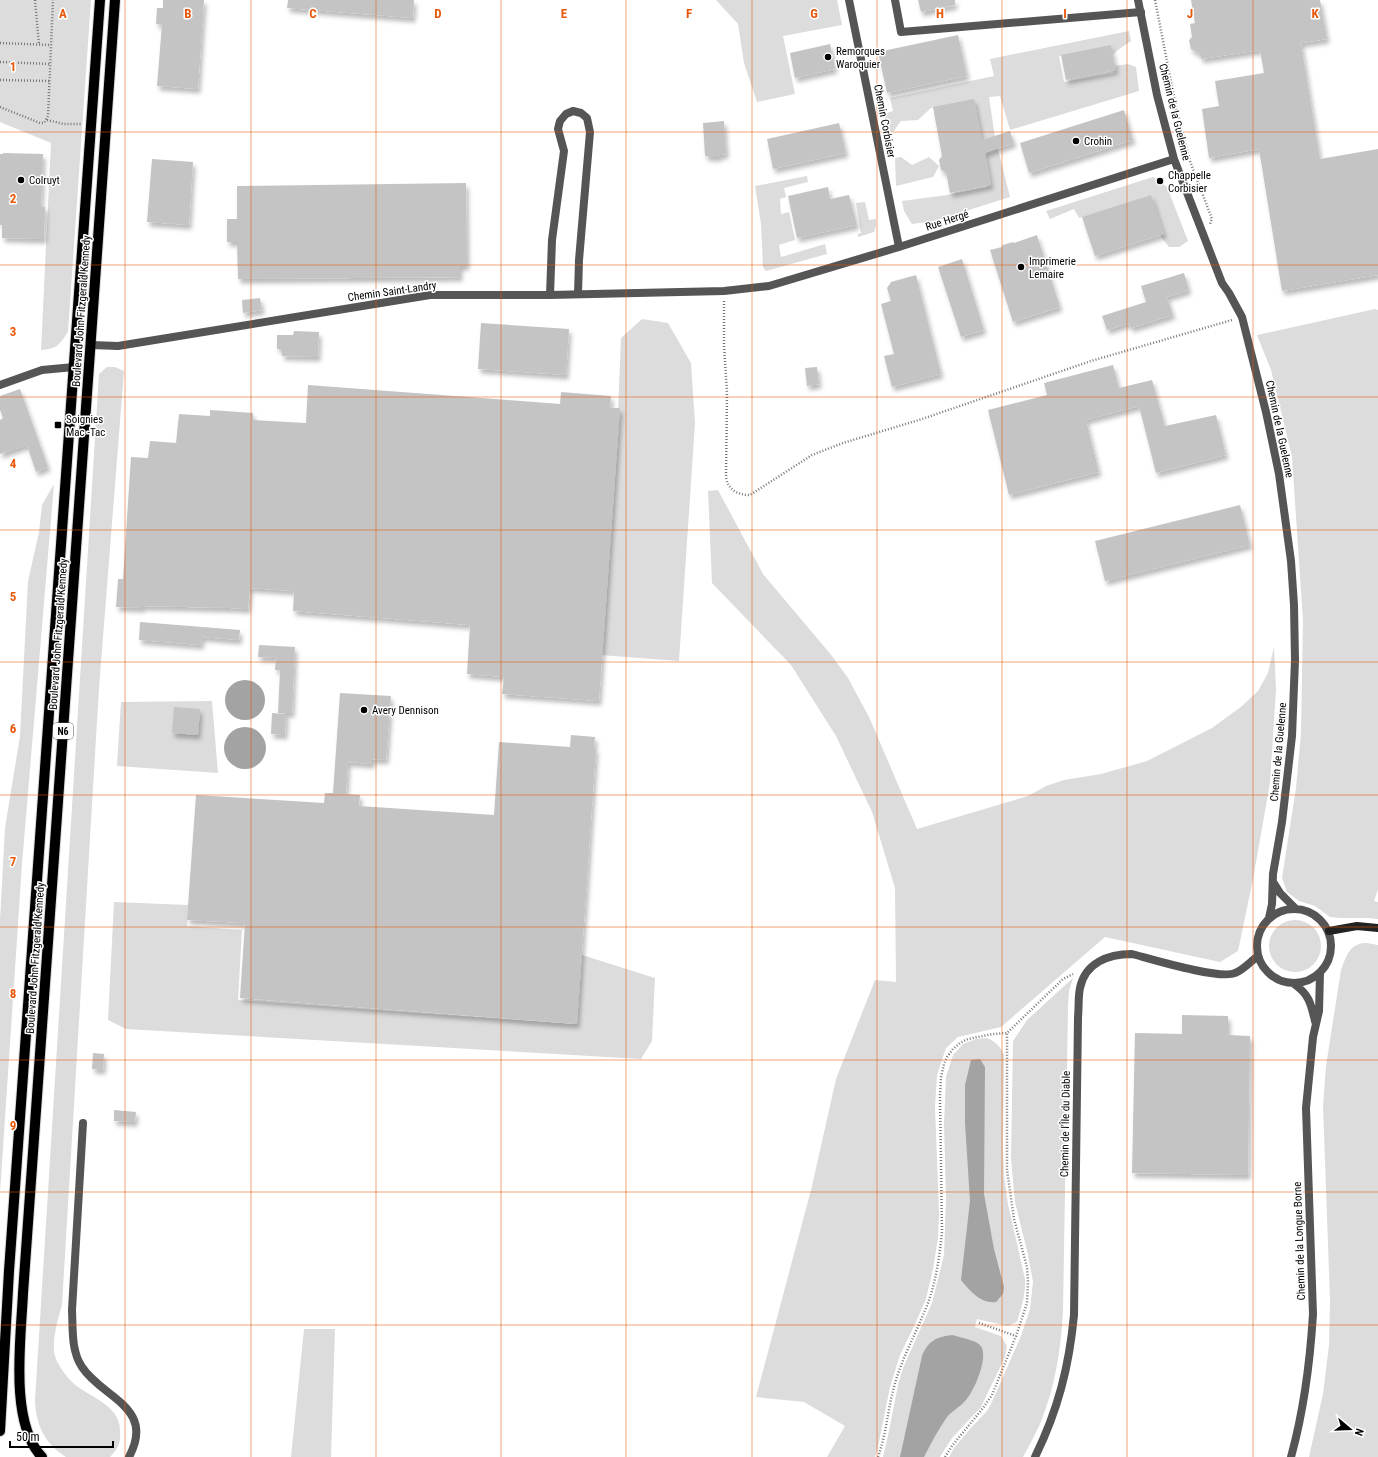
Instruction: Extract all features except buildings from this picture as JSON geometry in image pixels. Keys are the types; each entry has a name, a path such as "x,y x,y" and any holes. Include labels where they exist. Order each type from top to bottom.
{"main road":[{"name":"Boulevard John Fitzgerald Kennedy","path":"0,1431 9,1263 100,0"},
{"name":"Boulevard John Fitzgerald Kennedy","path":"42,1457 34,1448 24,1421 20,1399 23,1293 115,0"}],"street":[{"name":"Chemin Corbisier","path":"850,0 899,247"},
{"path":"895,0 901,32 1140,12"},
{"name":"Chemin de la Guelenne","path":"1138,0 1157,95 1174,159 1222,283 1242,317 1266,412 1279,474 1291,561 1294,605 1294,687 1292,736 1286,797 1269,918"},
{"path":"550,295 552,240 564,151 558,129 560,121 566,114 573,111 581,113 587,118 590,132 579,260 578,294"},
{"name":"Rue Hergé","path":"724,291 769,286 899,247 1174,159"},
{"name":"Chemin Saint-Landry","path":"91,345 118,346 430,295 550,295 724,291"},
{"path":"0,385 42,370 74,367"},
{"path":"1273,882 1280,893 1296,909"},
{"path":"1288,909 1296,909 1310,912 1325,924 1329,931 1332,951 1328,963 1320,973 1310,980 1294,984 1284,983 1272,977 1263,968 1258,956 1257,943 1260,931 1269,918 1278,912 1288,909"},
{"path":"1329,931 1356,926 1378,928"},
{"name":"Chemin de l'Île du Diable","path":"1036,1457 1053,1417 1071,1347 1074,1315 1079,989 1082,980 1091,967 1103,958 1112,955 1132,954 1206,972 1227,975 1235,973 1258,956"},
{"name":"Chemin de la Longue Borne","path":"1291,1457 1306,1392 1313,1314 1306,1108 1315,1022 1319,1011 1320,973"},
{"name":"Chemin de la Longue Borne","path":"1294,984 1303,990 1310,1001 1315,1022"},
{"path":"83,1123 72,1310 73,1333 76,1354 81,1366 91,1378 115,1396 126,1407 134,1419 136,1429 135,1438 133,1449 129,1457"}],"path":[{"path":"35,0 39,45"},
{"path":"0,107 40,123 44,123 48,116 53,0"},
{"path":"1155,0 1177,112 1186,147 1212,219 1204,239"},
{"path":"0,43 51,45"},
{"path":"0,62 50,64"},
{"path":"0,80 50,81"},
{"path":"46,120 64,124 91,124"},
{"path":"724,291 724,345 727,393 726,477 727,482 733,491 744,495 750,495 812,455 843,443 922,419 1091,361 1242,317"},
{"path":"878,1457 884,1439 896,1381 903,1360 924,1315 930,1298 940,1254 942,1224 940,1096 941,1077 944,1064 953,1049 964,1041 977,1037 1007,1033 1064,979 1071,974 1091,967"},
{"path":"945,1457 952,1446 984,1408 992,1395 1016,1336 1027,1303 1027,1267 1014,1219 1008,1170 1007,1033"},
{"path":"979,1323 1016,1336"}],"shaded area":[{"path":"0,0 91,0 68,332 57,346 51,349 41,350 51,143 0,122"},
{"path":"716,0 837,0 842,25 783,36 795,94 757,102 744,63 738,24"},
{"path":"1129,31 1131,41 1111,55 1109,46 1059,56 1064,82 1114,73 1113,66 1128,64 1136,67 1139,91 1010,130 1000,96 989,97 995,137 1010,197 934,221 912,224 904,211 902,201 947,195 988,187 972,100 931,108 918,120 901,121 893,132 886,130 884,114 893,111 890,98 994,76 990,59"},
{"path":"901,157 912,165 929,157 939,166 933,177 896,186 895,158"},
{"path":"807,176 808,182 784,188 786,197 780,199 781,214 789,212 795,240 779,245 781,257 825,244 827,254 766,271 763,267 761,224 755,186"},
{"path":"1153,177 1167,187 1188,241 1179,247 1169,247 1161,237 1148,196 1079,218 1074,209 1050,219 1046,211"},
{"path":"865,202 869,220 876,219 876,226 874,232 858,237 858,234 861,233 856,203"},
{"path":"1375,309 1378,310 1378,889 1374,901 1378,902 1378,919 1330,917 1315,906 1299,901 1287,892 1282,878 1296,788 1301,733 1303,620 1292,457 1271,370 1257,335"},
{"path":"642,319 668,323 691,363 695,423 679,661 600,655 618,411 621,338"},
{"path":"107,367 115,367 124,371 99,688 62,1305 56,1330 54,1351 56,1359 69,1379 109,1407 114,1413 118,1420 120,1429 120,1441 116,1450 110,1457 66,1457 52,1446 43,1433 37,1417 35,1400 99,374"},
{"path":"54,484 22,864 0,1193 0,920 5,828 20,736 28,581 39,532 42,505"},
{"path":"718,490 763,574 832,656 848,678 870,719 917,829 1028,796 1046,786 1064,780 1101,774 1147,761 1212,728 1242,706 1258,691 1268,673 1274,647 1276,689 1270,783 1253,879 1238,951 1220,962 1105,937 1001,1027 958,1037 946,1048 937,1075 935,1107 939,1213 938,1238 933,1269 926,1299 900,1355 890,1387 875,1457 827,1457 845,1426 804,1402 756,1397 812,1186 836,1079 875,980 896,982 895,888 872,812 836,736 791,665 712,583 708,491"},
{"path":"249,680 256,683 262,689 265,700 264,708 256,717 249,720 241,720 234,717 226,708 225,696 228,689 237,681"},
{"path":"212,701 218,773 117,766 121,702"},
{"path":"245,727 260,733 266,748 260,763 245,769 230,763 224,748 230,733"},
{"path":"114,902 188,905 187,926 242,930 238,1000 573,1024 579,954 655,978 652,1041 641,1059 126,1029 108,1020"},
{"path":"1290,920 1300,920 1314,927 1321,941 1321,951 1314,965 1300,972 1290,972 1280,968 1273,961 1269,951 1269,941 1273,931 1280,924"},
{"path":"1367,943 1378,945 1378,1457 1309,1457 1323,1394 1329,1345 1330,1300 1323,1106 1326,1066 1341,970 1351,949 1359,944"},
{"path":"1073,978 1069,991 1068,1007 1063,1311 1059,1354 1050,1396 1040,1424 1023,1457 949,1457 954,1448 987,1411 991,1404 1021,1336 1030,1309 1033,1282 1015,1202 1011,1159 1013,1041 1027,1020"},
{"path":"987,1038 993,1041 1001,1049 1004,1055 1004,1176 1008,1204 1025,1279 1023,1301 1017,1322 1008,1326 977,1319 975,1327 1001,1336 1007,1346 1005,1357 981,1407 952,1438 940,1457 883,1457 903,1368 932,1303 944,1255 946,1198 944,1124 946,1077 953,1055 963,1044 976,1039"},
{"path":"980,1059 985,1067 984,1194 994,1249 1004,1287 1003,1294 996,1302 985,1301 976,1296 961,1280 970,1201 965,1123 965,1085 971,1060"},
{"path":"304,1329 335,1329 331,1457 291,1457"},
{"path":"952,1335 974,1342 980,1345 983,1350 980,1373 973,1390 965,1401 947,1417 924,1457 900,1457 924,1351 933,1341 941,1337"}],"place":[{"name":"Remorques Waroquier","path":"828,57"},
{"name":"Crohin","path":"1076,141"},
{"name":"Colruyt","path":"21,180"},
{"name":"Chappelle Corbisier","path":"1160,181"},
{"name":"Imprimerie Lemaire","path":"1021,267"},
{"name":"Soignies Mac -Tac","path":"58,425"},
{"name":"Avery Dennison","path":"364,710"}]}
